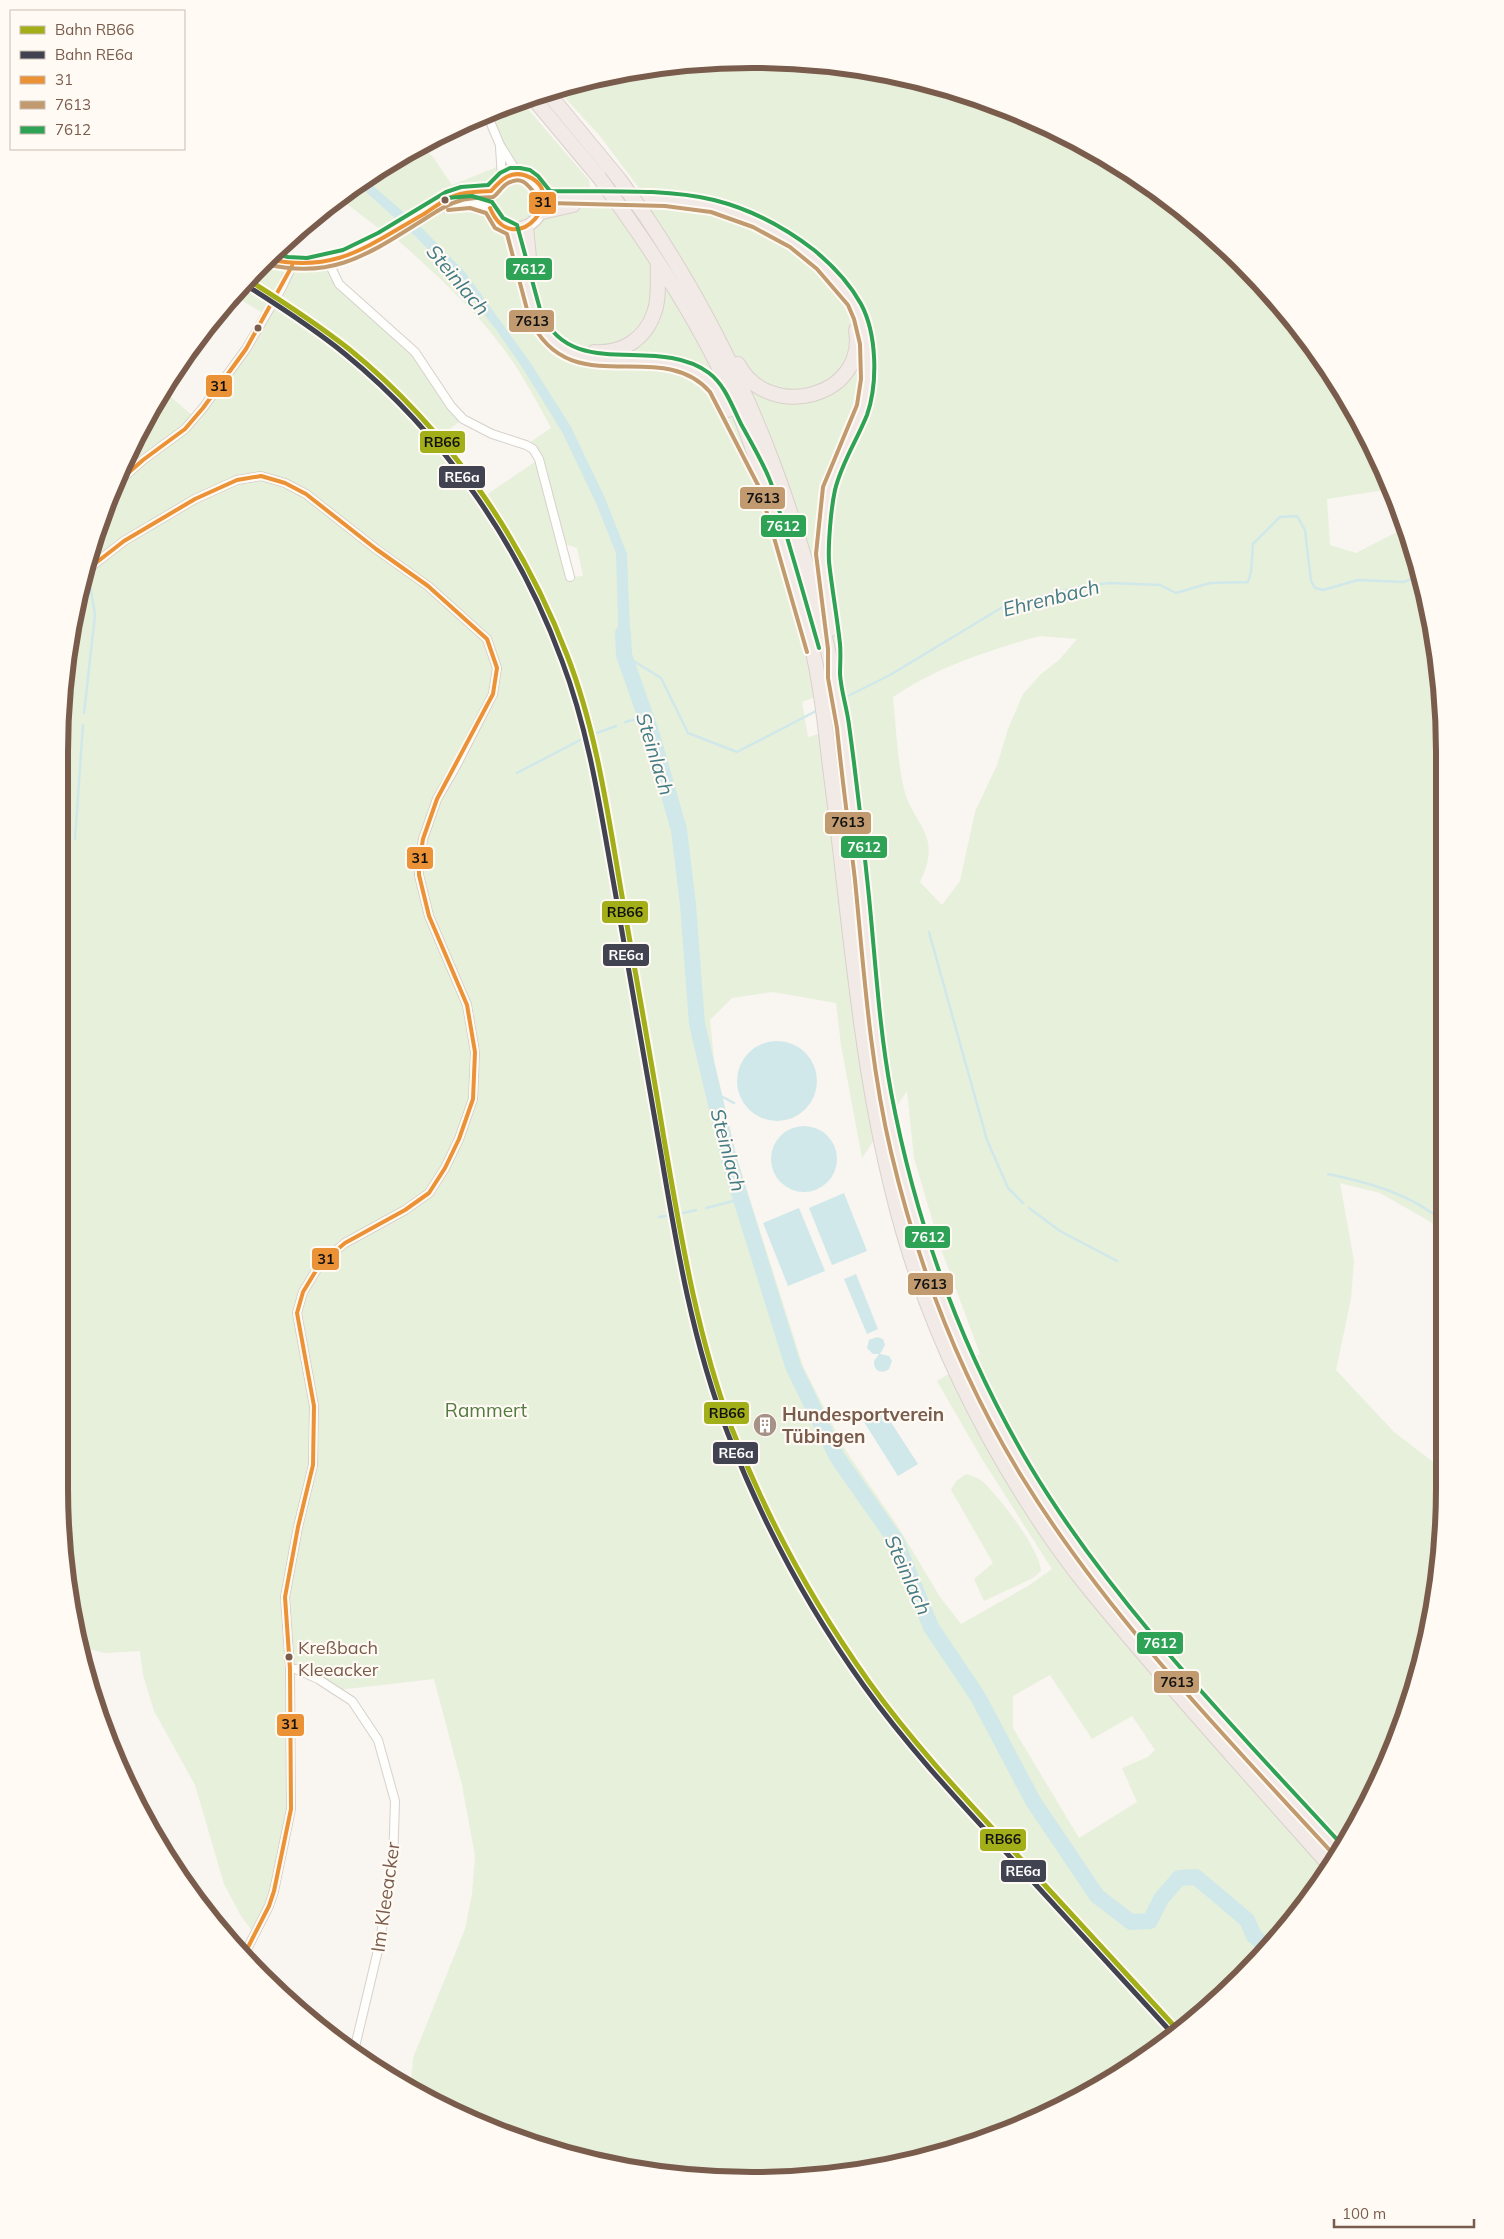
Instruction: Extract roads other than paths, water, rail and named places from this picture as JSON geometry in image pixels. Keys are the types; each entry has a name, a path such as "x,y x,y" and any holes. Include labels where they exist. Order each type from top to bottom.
{"highway":[{"path":"552,98 619,179 647,218 690,286 741,382 774,461 807,562 835,683 843,727 885,1094 923,1246 951,1324 985,1398 1019,1460 1057,1520 1096,1574 1162,1654 1334,1846"},
{"path":"537,103 599,177 658,262 698,329 728,389 747,433 762,477 791,567 814,656 844,870 859,1017 871,1096 890,1185 909,1252 937,1332 972,1406 1008,1471 1046,1532 1092,1593 1195,1715 1325,1860"},
{"path":"544,196 568,199 665,200 712,206 756,221 793,242 821,264 852,302 860,317 866,343 867,379 862,407 829,488 822,532 822,554 834,649 835,683"},
{"path":"542,212 572,205 670,206 714,213 752,224 776,237 807,258 829,281 854,321 858,344 853,362 842,378 825,391 806,397 789,397 769,392 753,382 740,368 713,316 690,286"},
{"path":"526,227 527,245 538,304 545,322 556,336 568,346 585,351 609,353 626,346 638,338 648,326 657,300 658,262"},
{"path":"512,228 520,248 533,310 550,341 565,352 584,358 613,362 654,360 677,363 691,368 706,378 719,392 762,477"}],"street":[{"path":"490,120 500,144 518,174"},
{"path":"500,144 502,178"},
{"path":"518,174 535,180 544,196 542,212 536,221 526,227 512,228 499,223 490,208 491,191 502,178 518,174"},
{"path":"276,261 292,266 328,261 362,250 454,195 491,191"},
{"path":"428,210 466,202 490,208"},
{"path":"328,261 339,284 415,352 451,406 463,419 492,434 533,449 539,459 570,578"},
{"path":"127,474 143,460 185,430 203,408 246,349 282,289 292,266"},
{"path":"94,565 124,541 195,499 237,480 262,476 285,483 306,494 391,561 428,586 487,639 496,668 493,694 437,799 423,838 418,864 429,916 467,1005 475,1052 473,1100 452,1154 429,1193 405,1210 345,1243 320,1264 303,1292 297,1313 314,1406 313,1465 298,1527 285,1597 290,1669 291,1810 274,1891 269,1906 247,1949"},
{"name":"Im Kleeacker","path":"290,1669 296,1669 318,1679 352,1701 378,1740 395,1800 393,1864 379,1946 356,2044"}],"water":[{"path":"371,184 423,229 465,272 530,362 571,427 605,498 627,554 631,655 619,653 616,553 596,503 562,432 522,367 494,327 456,279 415,236 363,189"},
{"path":"777,1041 792,1044 805,1053 814,1066 817,1081 814,1096 805,1109 792,1118 777,1121 762,1118 749,1109 740,1096 737,1081 740,1066 749,1053 762,1044"},
{"path":"798,1126 810,1126 822,1131 832,1141 837,1153 835,1172 822,1187 810,1192 798,1192 786,1187 776,1177 771,1165 771,1153 776,1141 786,1131"},
{"path":"844,1193 867,1251 832,1265 809,1208"},
{"path":"799,1208 825,1271 788,1286 763,1223"},
{"path":"856,1274 878,1329 867,1334 844,1279"},
{"path":"877,1337 883,1339 885,1345 880,1354 889,1356 892,1361 889,1369 883,1372 878,1371 874,1364 879,1354 873,1354 867,1348 869,1340"},
{"path":"883,1410 918,1464 898,1476 864,1422"}],"waterway":[{"name":"Ehrenbach","path":"842,699 890,675 1006,605 1083,586 1110,583 1160,585 1176,593 1210,583 1248,582 1251,572 1253,544 1280,517 1297,516 1305,530 1311,581 1315,588 1323,590 1358,580 1403,582 1414,578"},
{"path":"84,713 95,615 89,582"},
{"name":"Steinlach","path":"623,633 624,655 652,735 679,830 688,905 697,1024 730,1164 793,1366 837,1457 896,1541 931,1627 978,1697 1033,1801 1097,1896 1131,1922 1150,1921 1161,1899 1179,1878 1196,1877 1247,1920 1254,1936 1262,1943"},
{"name":"Ehrenbach","path":"624,655 661,678 688,733 737,752 818,710"},
{"path":"625,722 645,717"},
{"path":"75,839 83,725"},
{"path":"597,733 616,726"},
{"path":"517,773 584,738"},
{"path":"929,932 987,1140 1008,1188 1023,1203"},
{"path":"713,1092 734,1103"},
{"path":"1328,1174 1390,1191 1419,1204 1436,1216"},
{"path":"706,1208 741,1199"},
{"path":"1029,1208 1060,1231 1117,1261"},
{"path":"683,1213 696,1210"},
{"path":"659,1217 672,1215"}],"rail line":[{"name":"RB66","path":"254,283 349,349 385,380 418,414 478,488 504,527 549,611 577,684 594,744 612,835 691,1286 709,1358 732,1429 776,1528 829,1622 887,1707 967,1801 1174,2026"},
{"name":"RE6a","path":"250,288 321,335 345,354 381,385 414,419 474,493 524,574 544,617 572,689 594,775 673,1225 687,1296 705,1366 728,1434 756,1500 788,1564 824,1626 864,1686 921,1759 1169,2030"}],"place":[{"name":"Hundesportverein Tübingen","path":"765,1425"},
{"name":"Kreßbach Kleeacker","path":"289,1657"}],"park label":[{"name":"Rammert","path":"486,1410"}]}
